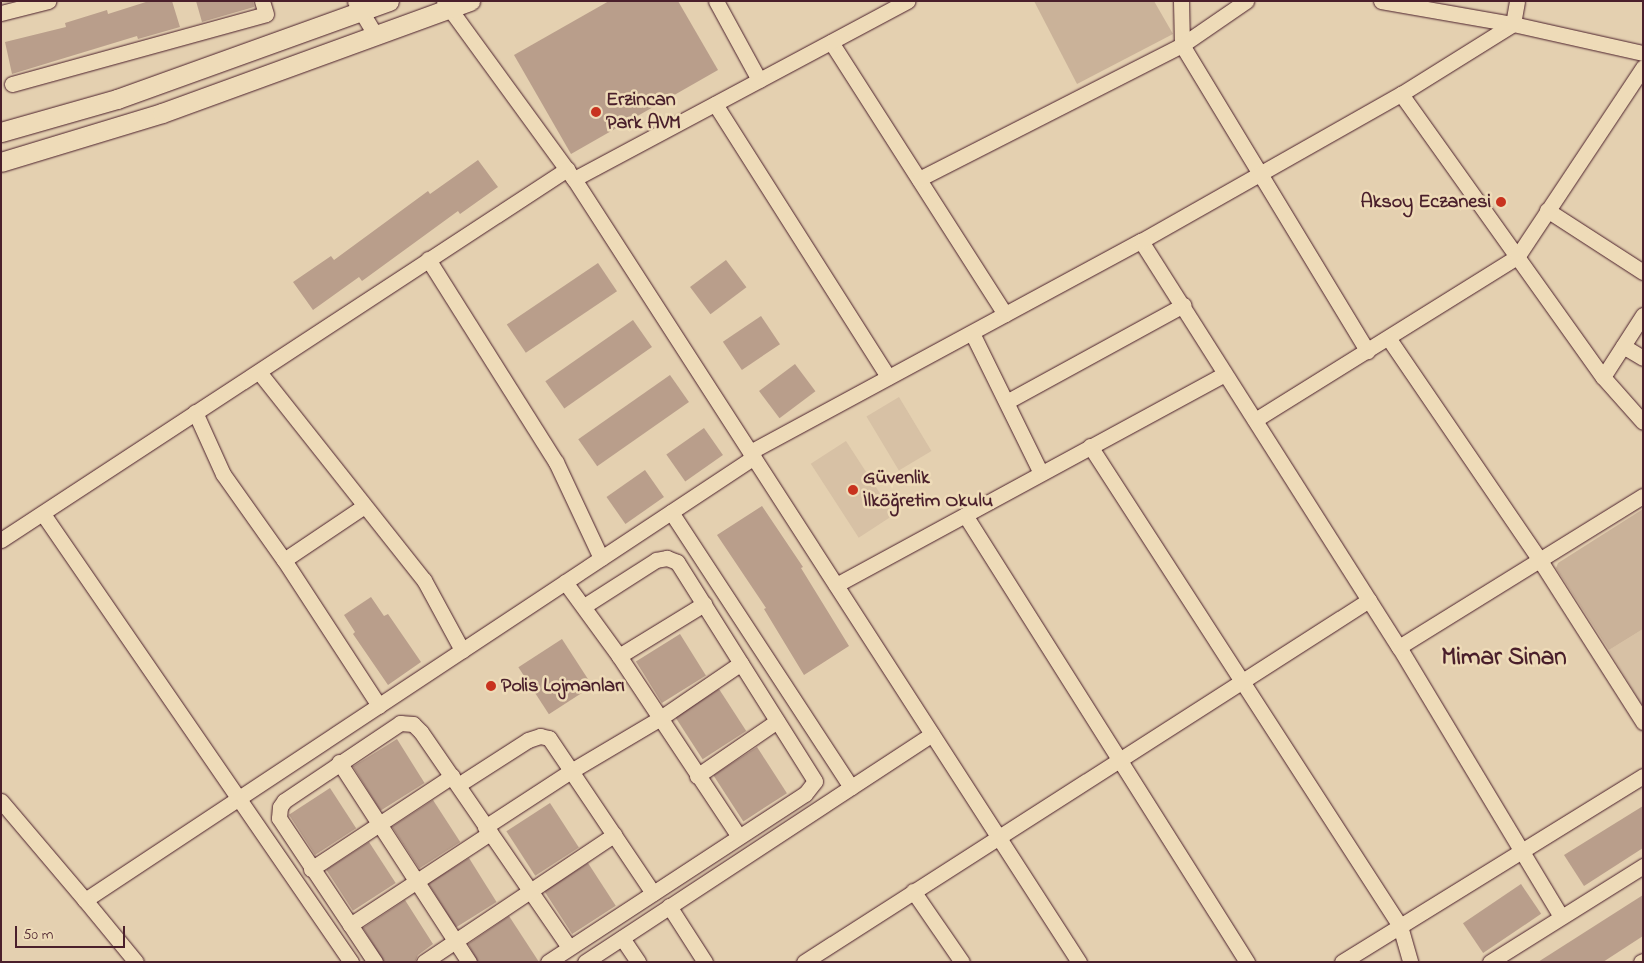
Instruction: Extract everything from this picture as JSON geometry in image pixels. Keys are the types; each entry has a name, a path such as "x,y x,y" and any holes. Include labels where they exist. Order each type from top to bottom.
{"main road":[{"path":"1,132 116,99 359,7 389,1"},
{"path":"1,162 162,113 376,36 447,6 470,1"}],"street":[{"path":"1,13 48,1"},
{"path":"12,84 266,14 262,1"},
{"path":"716,1 759,80"},
{"path":"1,540 428,259 571,174 715,104 907,1"},
{"path":"1181,1 1182,45 1367,351"},
{"path":"919,178 1182,45 1246,1"},
{"path":"1381,1 1513,24 1643,53"},
{"path":"85,900 239,800 670,512 752,455 888,377 1262,175 1401,94 1513,24 1517,1"},
{"path":"447,6 571,174 1079,962"},
{"path":"359,7 376,36"},
{"path":"831,42 1005,314"},
{"path":"1255,420 1389,339 1517,257 1643,67"},
{"path":"1401,94 1603,377 1643,422"},
{"path":"715,104 888,377"},
{"path":"1547,210 1643,272"},
{"path":"1141,241 1369,600 1560,915"},
{"path":"428,259 556,462 601,558"},
{"path":"1008,401 1183,305"},
{"path":"1603,377 1643,315"},
{"path":"972,333 1008,401 1041,473"},
{"path":"1389,339 1541,562 1643,722"},
{"path":"1623,346 1643,358"},
{"path":"259,372 363,507 424,580 462,650"},
{"path":"836,585 1224,374"},
{"path":"195,412 224,474 284,560 379,706"},
{"path":"1090,446 1400,926 1410,962"},
{"path":"1398,647 1541,562 1643,496"},
{"path":"284,560 363,507"},
{"path":"670,512 851,787"},
{"path":"43,514 351,962"},
{"path":"965,515 1120,757 1247,962"},
{"path":"548,962 654,893 738,835 805,794 815,781 677,562 667,558 656,560 584,606"},
{"path":"565,582 619,656 659,719 738,835"},
{"path":"804,962 1120,757 1243,684 1369,600"},
{"path":"619,656 704,604"},
{"path":"350,925 416,882 571,771 659,719 741,663"},
{"path":"697,776 777,721"},
{"path":"375,962 279,818 280,807 284,801 339,762 400,723 413,724 455,781 528,891 569,948"},
{"path":"585,962 932,734"},
{"path":"312,869 378,824 528,740 540,736 549,738 654,893"},
{"path":"339,762 469,962"},
{"path":"1342,962 1643,776"},
{"path":"1,801 136,962"},
{"path":"424,962 614,835"},
{"path":"1490,962 1560,915 1643,866"},
{"path":"913,891 962,962"},
{"path":"670,906 705,962"},
{"path":"622,938 638,962"}],"shaded area":[{"path":"1034,1 1154,1 1173,34 1077,84"},
{"name":"Güvenlik İlköğretim Okulu","path":"899,397 931,451 899,471 866,417"},
{"name":"Güvenlik İlköğretim Okulu","path":"846,441 894,515 859,538 811,464"},
{"path":"1643,509 1643,629 1609,650 1556,568 1558,563"},
{"path":"1643,629 1643,707 1609,650"}],"building":[{"path":"149,1 172,1 180,27 138,39 137,36 12,74 5,42 66,27 65,23 107,10 108,14"},
{"path":"196,1 253,1 254,7 202,22"},
{"name":"Erzincan Park AVM","path":"609,1 678,1 718,70 571,154 514,55"},
{"path":"478,160 498,187 460,214 458,211 362,281 359,277 313,310 293,282 331,256 334,260 428,191 430,194"},
{"path":"726,260 746,287 711,314 690,287"},
{"path":"598,263 617,291 526,353 507,325"},
{"path":"761,316 780,344 742,370 723,342"},
{"path":"633,320 652,347 564,408 545,381"},
{"path":"795,364 815,391 780,418 759,391"},
{"path":"670,375 689,402 597,466 578,439"},
{"path":"704,428 723,455 685,481 666,454"},
{"path":"645,470 664,497 625,524 606,497"},
{"path":"762,506 803,567 801,568 849,646 804,675 764,609 766,608 717,535"},
{"path":"371,597 384,616 388,614 421,662 388,685 353,634 355,632 344,615"},
{"path":"680,634 706,676 662,703 636,662"},
{"path":"562,639 592,686 549,714 518,667"},
{"path":"719,689 746,731 703,759 675,717"},
{"path":"397,739 425,783 380,811 353,767"},
{"path":"757,747 787,793 743,821 713,775"},
{"path":"330,788 356,828 315,855 289,815"},
{"path":"433,800 460,842 419,869 392,827"},
{"path":"550,803 579,847 535,876 506,831"},
{"path":"1643,806 1643,848 1584,886 1564,855"},
{"path":"369,842 396,883 353,911 326,870"},
{"path":"469,858 497,902 456,928 428,883"},
{"path":"588,863 616,906 572,934 544,891"},
{"path":"1521,884 1541,914 1483,953 1463,923"},
{"path":"1643,895 1643,936 1603,962 1538,962"},
{"path":"405,900 433,944 418,955 415,962 384,962 363,928"},
{"path":"509,916 539,962 478,962 468,944"}],"place":[{"name":"Erzincan Park AVM","path":"596,112"},
{"name":"Aksoy Eczanesi","path":"1501,202"},
{"name":"Güvenlik İlköğretim Okulu","path":"853,490"},
{"name":"Polis Lojmanları","path":"491,686"}],"district":[{"name":"Mimar Sinan","path":"1504,658"}]}
